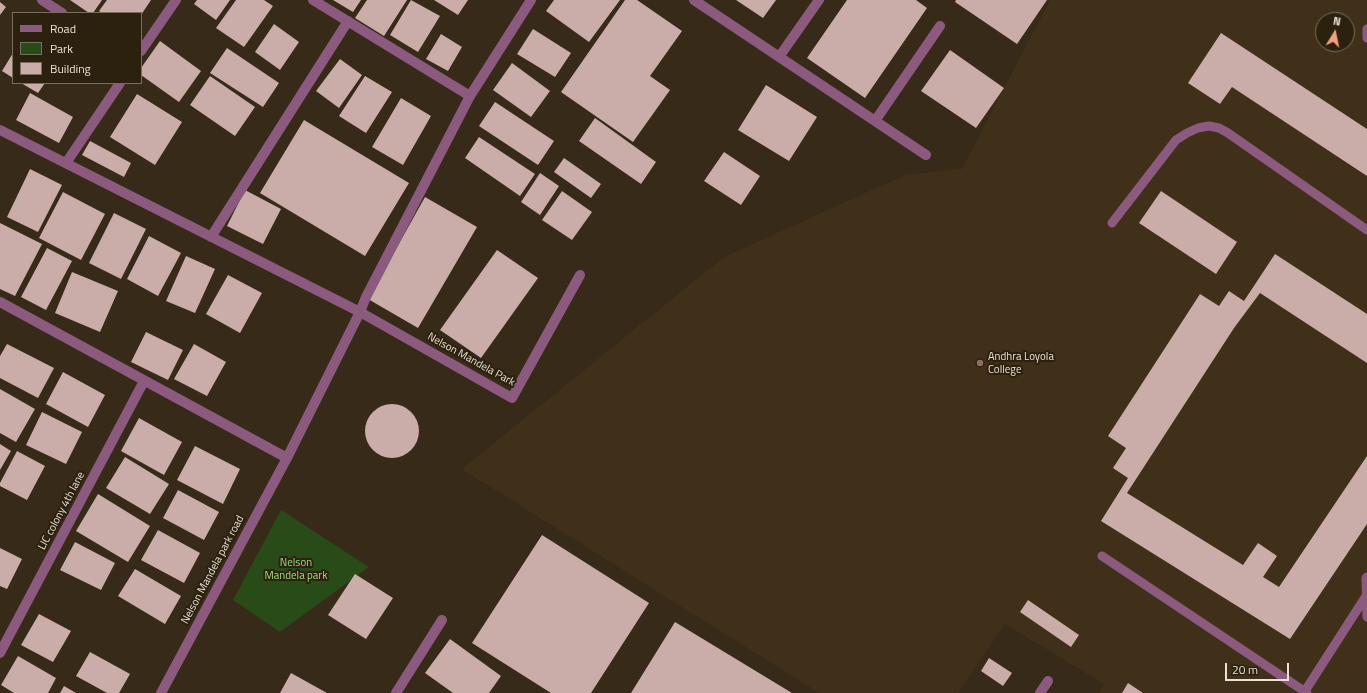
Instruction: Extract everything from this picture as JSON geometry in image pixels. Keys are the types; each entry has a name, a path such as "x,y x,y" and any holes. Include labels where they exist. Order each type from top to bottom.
{"street":[{"path":"42,0 60,12"},
{"path":"142,50 176,0"},
{"path":"313,0 470,96"},
{"name":"Nelson Mandela park road","path":"161,693 286,458 360,312 366,297 470,96 531,0"},
{"path":"694,0 926,155"},
{"path":"779,57 819,0"},
{"path":"211,237 348,21"},
{"path":"875,121 940,26"},
{"path":"66,164 119,84"},
{"path":"0,130 360,312"},
{"name":"Nelson Mandela Park","path":"360,312 512,398 580,275"},
{"path":"1,306 286,458"},
{"name":"LIC colony 4th lane","path":"0,653 144,381"},
{"path":"396,693 442,620"},
{"path":"1040,693 1048,681"}],"lane":[{"path":"1367,29 1367,38"},
{"path":"1112,223 1176,140 1198,128 1209,126 1219,128 1228,133 1367,230"},
{"path":"1102,556 1306,692 1366,596"},
{"path":"1367,577 1367,617"}],"shaded area":[{"name":"Andhra Loyola College","path":"1050,0 1367,0 1367,693 1099,693 1104,684 1005,624 958,693 819,693 462,469 724,257 905,175 962,169"}],"green space":[{"name":"Nelson Mandela park","path":"281,510 369,567 280,632 233,600"}],"building":[{"path":"70,0 102,0 94,12 88,12"},
{"path":"107,0 151,0 142,14 142,12 99,11"},
{"path":"197,0 230,0 216,20 194,4"},
{"path":"236,0 264,0 273,6 244,47 216,28"},
{"path":"333,0 361,0 353,12"},
{"path":"367,0 407,0 384,36 355,18"},
{"path":"411,0 440,16 418,52 390,35"},
{"path":"434,0 468,0 458,15"},
{"path":"554,0 620,0 589,42 546,11"},
{"path":"625,0 637,0 682,31 650,76 670,90 633,142 561,92"},
{"path":"736,0 776,0 763,18"},
{"path":"847,0 916,0 927,8 865,98 807,58"},
{"path":"956,0 1047,0 1017,44 955,2"},
{"path":"0,2 6,7 0,15"},
{"path":"274,24 299,42 280,70 255,52"},
{"path":"533,29 571,53 555,77 517,54"},
{"path":"1221,33 1367,129 1367,176 1232,87 1220,104 1188,83"},
{"path":"441,34 462,47 448,71 426,59"},
{"path":"160,41 201,71 179,102 142,76 142,67"},
{"path":"227,48 279,83 263,107 210,73"},
{"path":"950,50 1004,88 976,128 921,91"},
{"path":"12,55 12,77 2,71"},
{"path":"340,59 362,75 339,108 316,91"},
{"path":"512,63 550,91 531,117 493,90"},
{"path":"210,76 255,107 235,136 190,105"},
{"path":"365,76 392,92 366,133 339,116"},
{"path":"23,84 44,84 38,93"},
{"path":"766,85 817,117 789,161 738,130"},
{"path":"30,93 73,117 59,143 16,120"},
{"path":"137,94 182,122 155,165 110,137"},
{"path":"401,98 431,116 403,165 372,147"},
{"path":"495,102 554,141 538,165 479,126"},
{"path":"595,118 656,162 641,184 579,141"},
{"path":"304,120 409,183 365,256 260,193"},
{"path":"479,137 535,174 520,196 465,158"},
{"path":"90,141 131,163 124,177 82,155"},
{"path":"724,152 760,176 741,205 704,181"},
{"path":"564,158 601,184 591,198 554,172"},
{"path":"30,169 62,185 38,232 7,217"},
{"path":"540,173 559,186 540,215 521,202"},
{"path":"245,190 281,209 263,244 227,226"},
{"path":"562,191 592,212 572,240 542,220"},
{"path":"1161,191 1237,242 1216,274 1139,223"},
{"path":"63,192 105,214 81,260 39,238"},
{"path":"425,197 477,227 418,328 368,299"},
{"path":"114,213 146,229 121,279 89,263"},
{"path":"0,223 42,244 15,296 0,289"},
{"path":"149,236 181,253 158,296 127,279"},
{"path":"47,248 72,261 46,310 21,297"},
{"path":"497,250 538,278 481,358 440,330"},
{"path":"1275,254 1367,314 1367,363 1260,293 1234,328 1127,493 1243,565 1258,543 1277,556 1263,577 1279,587 1367,456 1367,524 1290,639 1101,521 1128,478 1113,468 1126,448 1108,436 1200,294 1219,306 1229,291 1244,301"},
{"path":"186,256 215,269 195,313 166,301"},
{"path":"72,272 118,291 100,332 55,313"},
{"path":"228,275 262,293 240,333 206,314"},
{"path":"146,332 183,350 168,380 131,362"},
{"path":"7,344 54,368 38,398 0,378 0,356"},
{"path":"194,344 226,362 207,396 174,379"},
{"path":"63,372 105,395 88,427 46,404"},
{"path":"0,389 35,409 16,442 0,433"},
{"path":"387,404 397,404 411,412 417,421 419,431 417,441 411,450 397,458 387,458 377,453 370,446 365,436 365,426 370,416 377,409"},
{"path":"42,412 82,432 66,464 26,445"},
{"path":"139,418 182,442 164,475 121,451"},
{"path":"0,444 11,451 0,470"},
{"path":"195,446 240,469 223,504 177,480"},
{"path":"17,451 45,466 27,500 0,486 0,483"},
{"path":"125,457 169,484 150,514 106,488"},
{"path":"178,490 219,512 204,540 163,518"},
{"path":"98,494 150,526 128,562 76,531"},
{"path":"158,530 200,553 184,583 141,560"},
{"path":"542,535 649,603 591,693 551,693 472,643"},
{"path":"75,542 115,563 101,590 60,570"},
{"path":"0,548 22,559 7,589 0,586"},
{"path":"135,569 181,596 165,624 118,596"},
{"path":"355,574 393,598 366,639 328,615"},
{"path":"1028,600 1079,635 1071,647 1020,612"},
{"path":"39,614 71,631 53,662 21,645"},
{"path":"675,622 792,693 631,693"},
{"path":"450,639 501,676 489,693 453,693 425,673"},
{"path":"90,652 130,674 119,693 107,693 76,676"},
{"path":"18,656 56,678 48,693 14,693 1,685"},
{"path":"989,658 1012,673 1003,686 981,671"},
{"path":"291,673 327,693 280,693"},
{"path":"1128,683 1143,693 1122,693"},
{"path":"64,686 76,693 60,693"}],"place":[{"name":"Andhra Loyola College","path":"980,363"}]}
